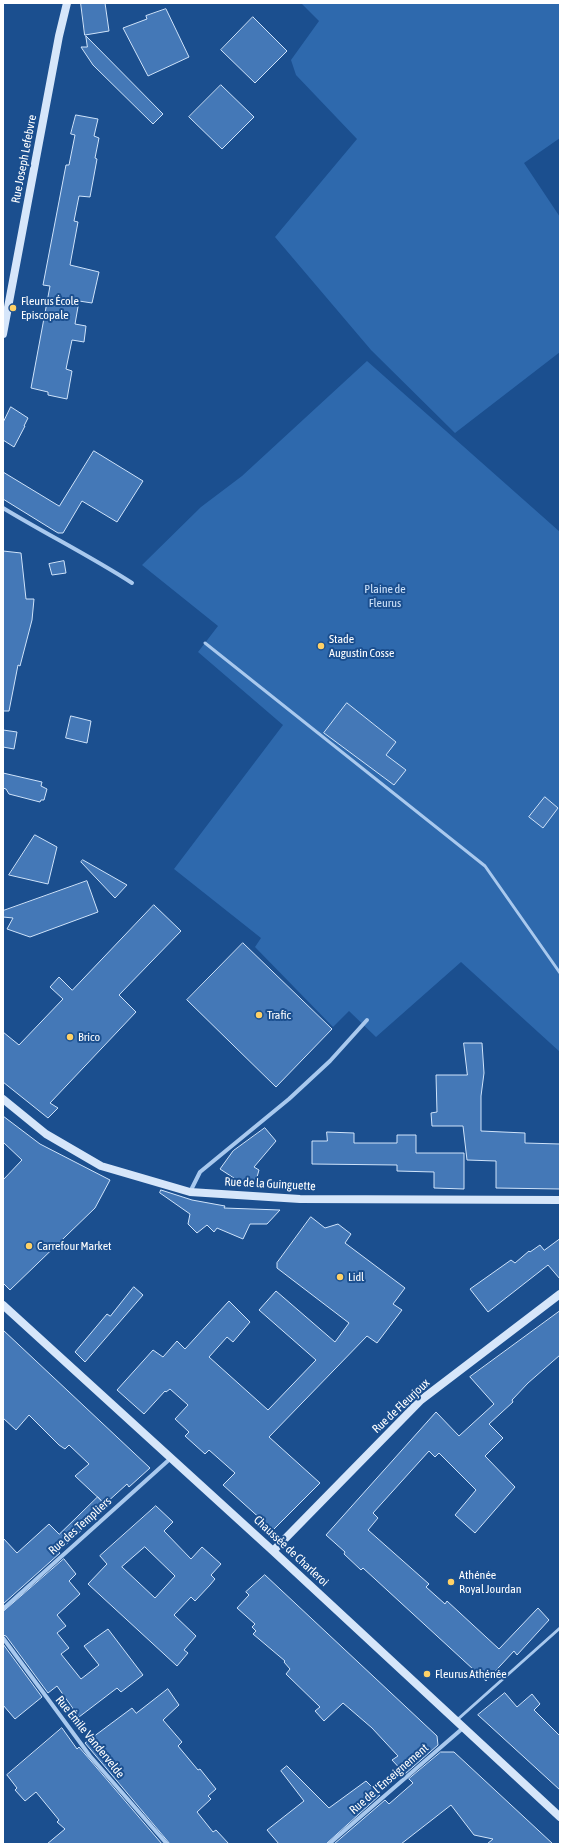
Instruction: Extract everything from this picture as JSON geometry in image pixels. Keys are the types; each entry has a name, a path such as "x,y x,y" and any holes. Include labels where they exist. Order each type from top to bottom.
{"main road":[{"name":"Rue Joseph Lefebvre","path":"3,334 59,36 67,3"},
{"name":"Rue de la Guinguette","path":"3,1099 46,1134 101,1166 190,1192 300,1199 560,1200"},
{"name":"Rue de Fleurjoux","path":"273,1551 421,1400 560,1294"},
{"name":"Chaussée de Charleroi","path":"3,1304 273,1551 560,1817"}],"street":[{"path":"3,508 50,536 96,560 132,583"},
{"path":"190,1192 200,1172 289,1100 330,1062 367,1020"},
{"name":"Rue des Templiers","path":"3,1610 171,1458"},
{"name":"Rue Émile Vandervelde","path":"3,1638 90,1756 167,1844"},
{"name":"Rue de l'Enseignement","path":"328,1844 463,1728"}],"lane":[{"path":"205,643 485,866 560,973"},
{"path":"457,1721 560,1628"}],"green space":[{"path":"301,3 560,3 560,138 524,163 560,217 560,352 455,433 371,350 275,237 357,139 296,75 291,60 319,21"},
{"name":"Plaine de Fleurus","path":"367,361 560,532 560,1052 461,962 376,1037 349,1011 333,1027 255,947 261,938 174,869 283,725 198,652 218,626 142,565 201,507 242,476"}],"building":[{"path":"81,3 105,3 109,31 85,35"},
{"path":"166,9 189,57 148,76 123,28 147,19 146,16"},
{"path":"253,17 287,51 255,83 221,50"},
{"path":"86,36 163,114 153,124 93,65 81,47 87,47"},
{"path":"221,85 254,117 222,149 189,117"},
{"path":"76,115 98,119 94,136 99,138 90,197 79,196 74,221 78,222 70,265 99,272 92,303 79,301 75,324 86,326 84,342 72,340 66,369 72,371 67,399 48,395 48,392 31,388 50,286 43,285 66,165 69,165 75,135 71,134"},
{"path":"11,407 28,418 14,447 3,440 3,423"},
{"path":"94,451 143,481 117,522 82,501 63,533 58,533 3,499 3,472 59,506"},
{"path":"3,551 21,553 26,599 34,599 32,620 20,666 18,665 9,711 3,711"},
{"path":"64,561 66,573 52,575 49,564"},
{"path":"347,703 396,742 386,755 406,770 394,785 324,733"},
{"path":"71,716 91,721 87,743 66,738"},
{"path":"3,730 17,732 14,749 3,747"},
{"path":"3,773 42,782 41,786 47,789 44,800 41,800 40,802 9,794 6,789 3,788"},
{"path":"545,797 558,808 543,828 529,817"},
{"path":"35,835 57,847 48,884 9,875"},
{"path":"83,860 127,885 115,898 81,862"},
{"path":"87,881 98,912 30,937 7,929 13,918 3,917 3,911"},
{"name":"Brico","path":"154,905 181,931 119,995 136,1012 50,1103 58,1108 48,1118 3,1082 3,1032 19,1045 63,999 50,987 59,977 72,990"},
{"name":"Trafic","path":"243,943 332,1029 276,1087 187,1000"},
{"path":"464,1043 482,1043 484,1073 481,1096 481,1131 525,1133 525,1143 560,1144 560,1189 496,1188 496,1161 467,1160 463,1126 432,1126 431,1113 437,1112 436,1075 467,1075"},
{"name":"Carrefour Market","path":"3,1116 40,1144 110,1180 95,1208 10,1290 3,1283 3,1180 22,1160 3,1142"},
{"path":"265,1128 276,1141 254,1167 259,1170 255,1184 240,1182 220,1169 233,1151"},
{"path":"327,1132 354,1133 354,1143 397,1143 397,1135 416,1135 416,1153 464,1153 464,1189 434,1188 434,1172 397,1171 397,1165 312,1164 312,1141 327,1141"},
{"path":"161,1190 192,1200 225,1206 224,1208 280,1210 267,1224 250,1224 243,1239 217,1228 214,1232 207,1225 197,1233 188,1224 190,1214 160,1193"},
{"path":"311,1217 325,1228 338,1224 351,1234 345,1243 405,1288 393,1304 402,1310 377,1343 367,1336 269,1437 320,1483 273,1530 223,1485 235,1473 209,1450 205,1454 185,1436 189,1432 175,1419 188,1405 170,1389 166,1392 165,1391 144,1414 117,1390 153,1350 163,1357 177,1341 185,1349 229,1301 250,1322 233,1342 227,1337 209,1357 268,1410 316,1360 259,1310 276,1291 335,1342 349,1323 277,1268 277,1263"},
{"path":"560,1239 560,1279 548,1265 488,1312 470,1289 511,1260 515,1263 529,1251 530,1252 540,1245 544,1250"},
{"path":"134,1287 143,1295 85,1362 75,1352 107,1314 110,1316"},
{"path":"560,1311 560,1355 528,1383 512,1400 513,1402 489,1424 503,1438 485,1456 515,1487 475,1533 455,1515 476,1490 439,1453 435,1457 429,1451 373,1513 378,1518 368,1530 429,1584 426,1587 445,1604 447,1601 499,1649 538,1608 549,1620 517,1655 514,1651 486,1681 363,1568 361,1570 344,1554 345,1552 326,1535 436,1412 459,1436 494,1404 470,1377"},
{"path":"3,1330 150,1468 129,1487 127,1484 105,1504 75,1476 89,1464 69,1445 65,1449 59,1445 29,1415 16,1430 3,1418"},
{"path":"98,1497 107,1507 58,1552 60,1553 3,1604 3,1538 17,1553 49,1524 59,1534"},
{"path":"156,1506 173,1522 164,1531 191,1559 202,1547 221,1564 211,1575 215,1579 210,1585 195,1601 191,1597 174,1615 196,1636 184,1650 188,1653 177,1666 88,1584 107,1564 100,1556","holes":["145,1547 175,1576 155,1598 122,1567"]},
{"path":"64,1559 76,1574 69,1581 80,1594 57,1615 66,1626 57,1633 69,1648 61,1654 81,1679 99,1665 84,1646 108,1629 143,1675 121,1692 117,1688 79,1717 57,1686 48,1693 6,1636 3,1635 3,1612"},
{"path":"265,1575 437,1736 438,1745 405,1774 392,1760 398,1756 372,1728 343,1703 324,1721 315,1711 320,1707 286,1674 290,1669 284,1662 285,1661 253,1634 256,1631 252,1627 255,1624 237,1608 249,1595 246,1592"},
{"path":"3,1644 42,1697 15,1719 3,1705"},
{"path":"168,1689 179,1705 163,1720 182,1742 178,1746 198,1770 200,1769 216,1789 208,1796 211,1799 197,1812 213,1832 216,1830 229,1844 170,1844 85,1743 132,1708 136,1713"},
{"path":"505,1693 517,1707 532,1694 540,1704 534,1710 560,1736 560,1790 478,1715"},
{"path":"62,1728 77,1749 79,1747 162,1844 47,1844 65,1829 57,1822 59,1820 36,1792 25,1801 15,1790 17,1788 7,1775"},
{"path":"441,1752 454,1752 553,1844 487,1844 493,1839 474,1835 451,1805 401,1844 334,1844 385,1800 389,1804 413,1783 409,1779"},
{"path":"287,1766 329,1808 366,1781 380,1795 326,1844 279,1844 267,1830 304,1801 281,1771"}],"place":[{"name":"Fleurus École Episcopale","path":"13,308"},
{"name":"Stade Augustin Cosse","path":"321,646"},
{"name":"Trafic","path":"259,1015"},
{"name":"Brico","path":"70,1037"},
{"name":"Carrefour Market","path":"29,1246"},
{"name":"Lidl","path":"340,1277"},
{"name":"Athénée Royal Jourdan","path":"451,1582"},
{"name":"Fleurus Athénée","path":"427,1674"}]}
